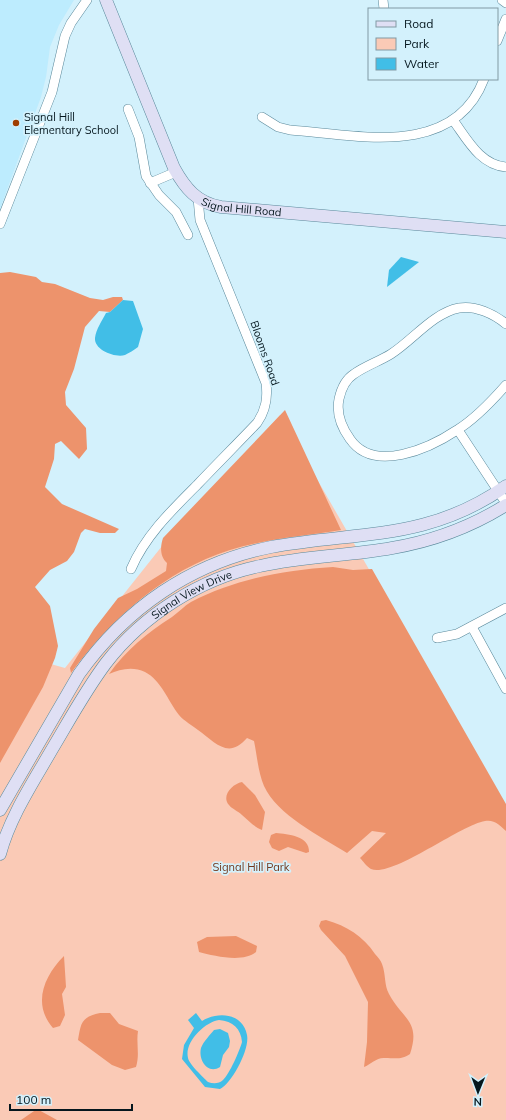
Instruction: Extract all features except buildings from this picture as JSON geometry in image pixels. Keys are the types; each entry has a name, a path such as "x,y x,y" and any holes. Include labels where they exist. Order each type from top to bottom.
{"main road":[{"name":"Signal Hill Road","path":"106,0 176,172 190,193 198,198 209,204 220,207 506,232"},
{"name":"Signal View Drive","path":"0,810 79,674 93,654 124,621 166,588 208,566 249,552 273,547 391,533 439,521 474,506 502,489"},
{"name":"Signal View Drive","path":"0,854 6,836 26,794 90,686 119,648 136,630 168,606 196,589 235,573 282,561 390,549 417,544 466,527 506,504"}],"street":[{"path":"0,224 52,92 65,36 71,23 87,0"},
{"path":"502,0 506,3"},
{"path":"498,39 506,19"},
{"path":"262,117 278,127 290,130 389,138 418,135 434,130 453,120 468,106 483,80"},
{"path":"128,109 139,137 144,171 150,184 176,212 188,235"},
{"path":"453,120 474,150 483,158 491,164 506,167"},
{"path":"150,184 176,172"},
{"name":"Blooms Road","path":"131,569 138,554 148,539 180,502 257,423 265,409 267,400 266,383 200,220 198,198"},
{"path":"506,324 499,318 478,310 460,308 451,310 441,315 406,344 353,374 343,388 339,399 339,415 345,432 358,448 374,455 396,455 407,453 458,430 472,419 506,385"},
{"path":"458,430 502,489 506,504"},
{"path":"437,638 457,634 506,608"},
{"path":"472,627 506,689"}],"shaded area":[{"name":"Signal Hill Elementary School","path":"0,0 74,0 59,25 50,47 46,77 41,97 0,209"},
{"path":"10,272 36,277 42,282 55,284 90,298 103,300 113,297 122,297 123,300 110,312 99,311 85,327 74,369 65,392 66,405 86,428 87,449 79,459 61,441 55,444 54,459 45,487 62,504 119,529 115,533 100,533 85,529 81,533 74,552 67,561 50,570 35,587 50,606 58,646 55,658 43,687 0,763 0,273"},
{"path":"285,410 341,530 271,540 243,546 206,559 183,570 161,584 122,615 71,673 70,668 94,629 118,598 137,589 166,571 167,563 161,552 163,538"},
{"path":"333,567 353,570 372,569 506,804 506,831 494,822 485,821 460,831 410,859 394,866 381,870 371,869 360,858 386,833 372,831 347,853 300,824 270,797 260,775 254,741 247,738 234,748 222,747 181,717 156,680 145,672 131,669 109,674 122,657 138,642 191,602 225,587 260,577 296,570"},
{"path":"242,782 255,795 265,812 262,830 232,808 227,802 227,794 231,788"},
{"path":"276,833 292,835 302,839 306,842 309,852 306,853 288,847 279,851 272,848 269,842 271,835"},
{"path":"326,920 341,925 354,932 365,942 382,963 386,987 389,994 412,1027 413,1043 410,1054 407,1056 401,1058 382,1058 364,1067 367,1042 368,1002 345,956 321,930 319,926 321,921"},
{"path":"236,936 257,946 256,952 244,957 228,958 199,952 197,942 207,937"},
{"path":"64,956 66,987 62,994 65,1015 60,1026 53,1028 43,1009 43,990 51,972"},
{"path":"100,1013 110,1013 119,1024 138,1031 138,1058 136,1067 125,1070 112,1065 78,1040 81,1025 85,1019"},
{"path":"37,1109 57,1120 21,1120"}],"green space":[{"name":"Signal Hill Park","path":"280,415 506,807 506,1120 0,1120 0,451 15,654 65,668 170,536"}],"water":[{"path":"401,257 419,262 387,287 389,270"},
{"path":"123,300 133,301 143,329 138,347 121,356 111,354 101,349 95,338 98,328 106,313 110,312"},
{"path":"196,1013 202,1021 222,1015 235,1018 241,1022 245,1028 247,1041 243,1057 230,1080 220,1089 205,1087 182,1059 184,1045 194,1028 188,1020","holes":["219,1020 235,1026 240,1033 242,1042 234,1062 223,1080 212,1083 208,1082 189,1061 189,1046 192,1039 202,1029 213,1022"]},
{"path":"220,1029 228,1033 230,1041 229,1047 223,1055 220,1067 216,1069 208,1068 201,1057 201,1048 214,1030"}],"place":[{"name":"Signal Hill Elementary School","path":"16,123"}]}
